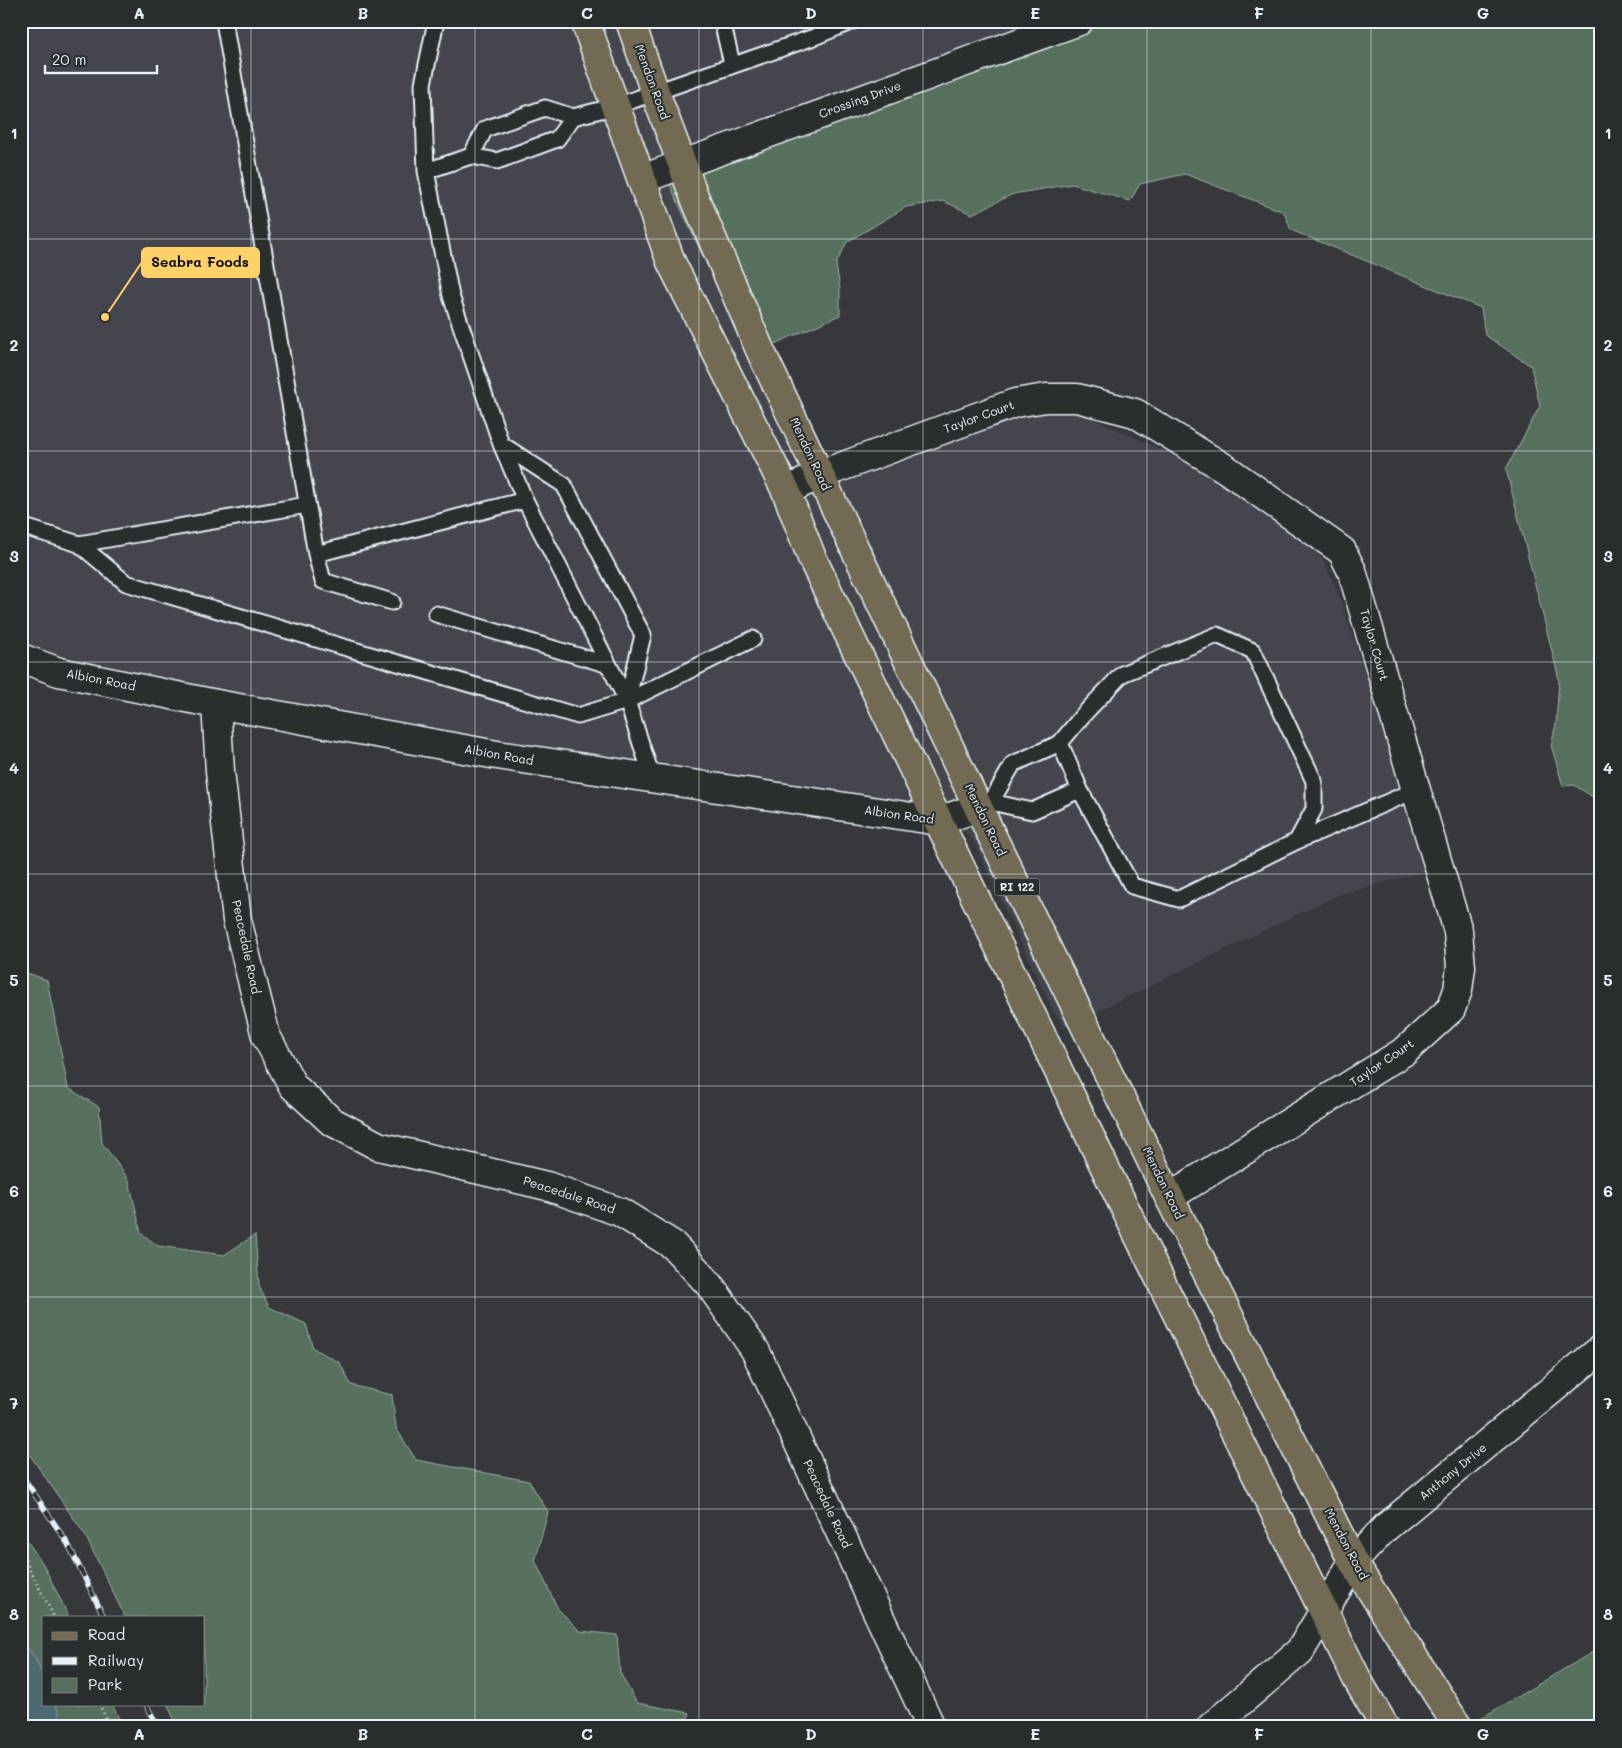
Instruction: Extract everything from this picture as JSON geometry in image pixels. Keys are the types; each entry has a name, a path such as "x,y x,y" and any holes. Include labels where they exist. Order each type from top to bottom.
{"main road":[{"name":"RI 122","path":"586,21 671,262 786,491 812,558 1110,1178 1358,1681 1386,1727"},
{"name":"Mendon Road","path":"630,21 682,164 756,341 820,475 985,804 1169,1197 1353,1562 1458,1727"}],"street":[{"name":"Crossing Drive","path":"642,180 1079,21"},
{"name":"Taylor Court","path":"786,491 820,475 1015,403 1046,398 1077,398 1135,413 1226,469 1342,551 1352,571 1458,931 1461,967 1458,990 1451,1009 1405,1051 1169,1197"},
{"name":"Albion Road","path":"21,658 59,672 216,704 497,755 653,780 939,821 985,804"},
{"name":"Peacedale Road","path":"216,704 220,771 237,920 266,1036 293,1086 331,1121 378,1146 548,1186 620,1212 673,1245 710,1284 755,1350 931,1727"},
{"name":"Anthony Drive","path":"1211,1727 1300,1652 1353,1562 1385,1528 1601,1350"}],"lane":[{"path":"224,21 307,505 323,581 392,602"},
{"path":"436,21 423,84 426,171 451,296 502,444 525,500 627,701 653,780"},
{"path":"722,21 732,64"},
{"path":"471,156 485,129 545,108 573,117 616,106 814,37 853,21"},
{"path":"426,171 471,156 497,162 557,139 573,117"},
{"path":"502,444 564,485 643,635 627,701"},
{"path":"316,554 525,500"},
{"path":"80,544 307,505"},
{"path":"21,526 80,544 126,583 578,716 627,701 753,639"},
{"path":"436,614 609,665"},
{"path":"1080,790 1032,811 985,804 1013,764 1060,743 1083,715 1122,674 1217,635 1253,651 1314,781 1314,810 1297,841"},
{"path":"1060,743 1080,790 1132,886 1179,899 1297,841 1416,790"}],"path":[{"path":"21,1552 53,1616"},
{"path":"100,1706 110,1727"}],"shaded area":[{"path":"21,21 1055,21 669,183 802,477 1034,406 1074,410 1171,454 1300,531 1323,560 1337,589 1427,864 1423,872 1338,895 1065,1027 1054,1013 973,840 962,829 461,760 222,720 21,671"}],"green space":[{"path":"1055,21 1601,21 1601,802 1574,785 1563,786 1551,745 1556,724 1559,679 1506,469 1540,406 1531,366 1485,335 1481,308 1291,230 1284,212 1185,174 1140,184 1130,201 1072,184 1013,194 972,214 943,201 906,207 847,242 836,264 840,289 840,315 761,350 731,317 669,183"},
{"path":"21,971 47,980 68,1088 99,1107 102,1143 129,1180 141,1233 158,1246 224,1255 255,1235 259,1286 269,1307 306,1324 313,1348 340,1363 351,1385 392,1395 396,1428 416,1460 529,1481 548,1512 535,1561 558,1609 580,1631 617,1635 620,1673 637,1703 690,1713 684,1727 178,1727 168,1706 205,1706 205,1616 125,1616 85,1535 21,1442"},
{"path":"21,1532 43,1564 69,1616 42,1616 42,1706 113,1706 123,1727 49,1727 21,1656"},
{"path":"1601,1637 1601,1727 1466,1727 1593,1652"}],"water":[{"path":"21,1638 36,1660 42,1674 42,1706 56,1706 64,1727 21,1727"}],"railway":[{"path":"21,1474 68,1544 104,1616"},
{"path":"147,1706 158,1727"}],"place":[{"name":"Seabra Foods","path":"105,317"}]}
